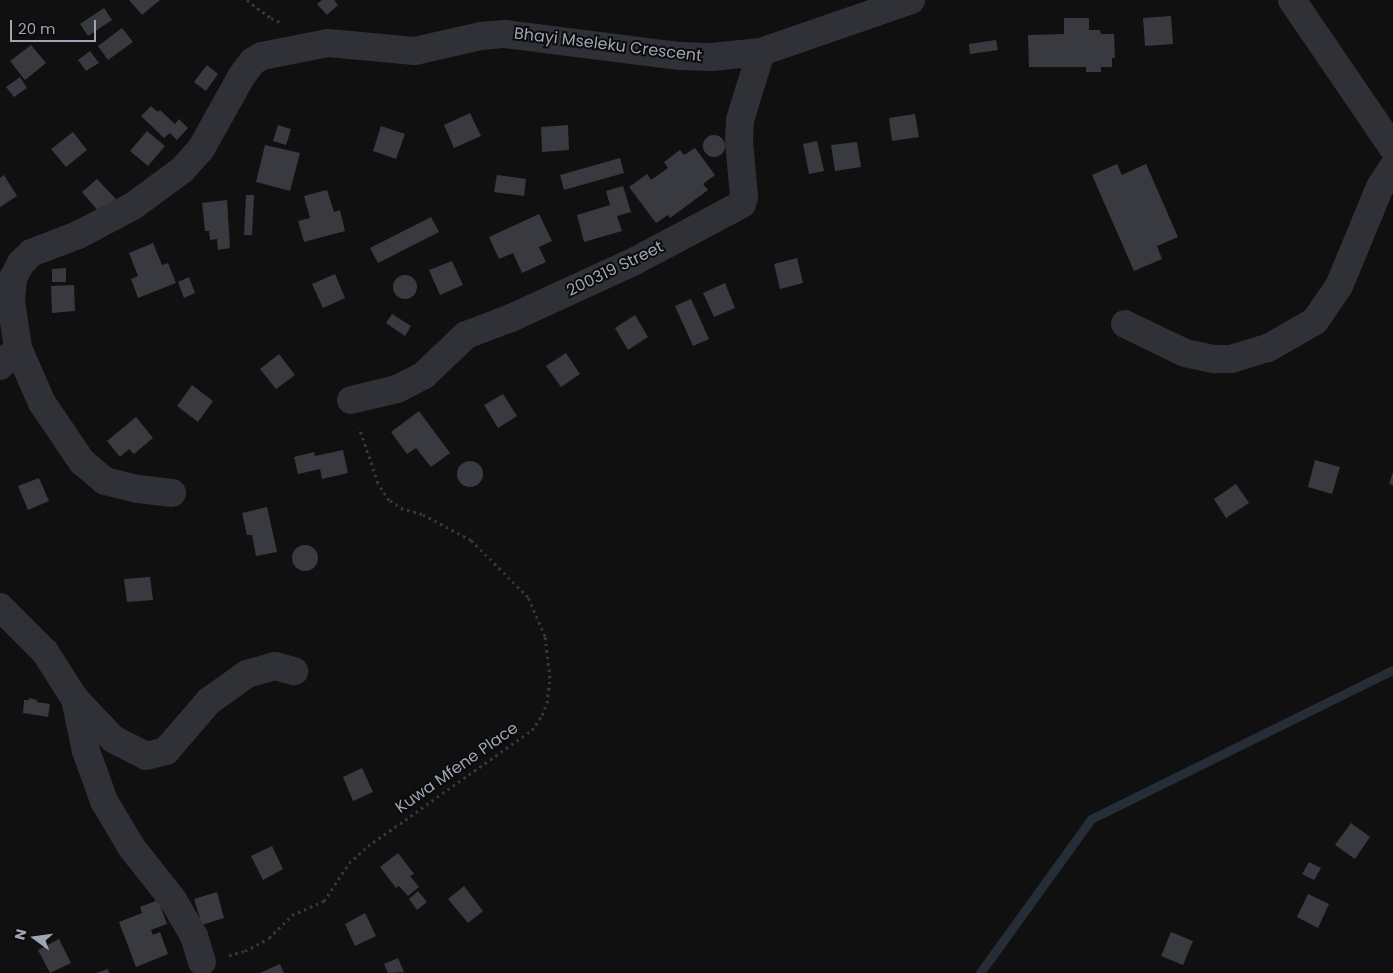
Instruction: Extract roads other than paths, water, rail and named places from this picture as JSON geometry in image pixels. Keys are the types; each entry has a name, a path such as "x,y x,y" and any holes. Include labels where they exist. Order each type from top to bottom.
{"street":[{"name":"Bhayi Mseleku Crescent","path":"9,357 13,278 21,263 31,253 78,235 133,206 182,170 201,149 241,77 253,61 262,56 328,43 415,51 481,36 505,34 680,56 712,57 762,52 911,0"},
{"path":"1292,0 1393,148"},
{"name":"200319 Street","path":"350,400 397,389 424,376 466,335 511,318 635,261 742,204 744,197 739,141 740,120 762,52"},
{"path":"1125,324 1185,353 1214,359 1231,359 1276,344 1315,321 1339,286 1380,187 1393,168"},
{"path":"9,357 82,462 105,481 137,489 172,493"},
{"path":"0,607 45,652 76,699 113,739 146,756 166,751 209,701 247,674 275,666 294,671"},
{"path":"76,699 86,751 104,801 132,848 174,900 194,936 202,962"}],"waterway":[{"path":"980,973 1091,819 1393,670"}]}
